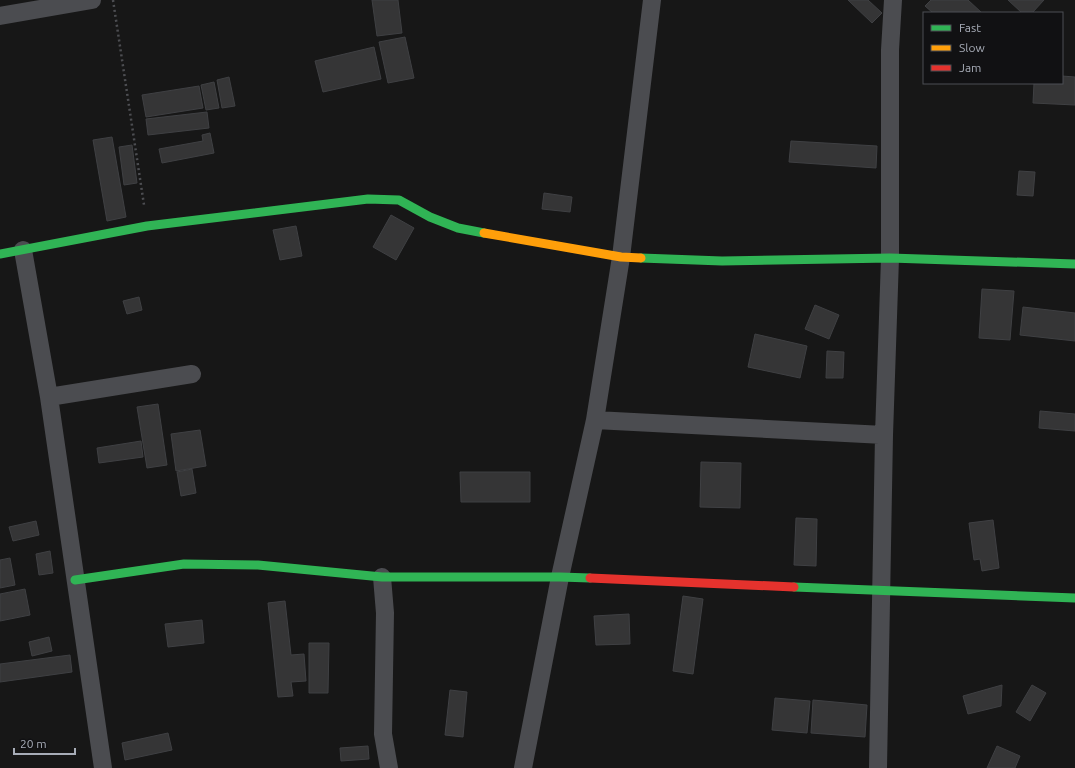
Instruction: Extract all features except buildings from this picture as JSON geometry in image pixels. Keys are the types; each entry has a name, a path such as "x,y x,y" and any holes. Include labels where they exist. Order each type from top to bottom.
{"street":[{"path":"0,16 92,0"},
{"path":"523,768 560,577 595,420 621,257 652,0"},
{"path":"878,768 884,435 890,258 890,50 894,0"},
{"path":"0,254 147,226 368,199 399,200 430,217 458,228 621,257 722,261 890,258 1075,264"},
{"path":"23,250 49,397 103,768"},
{"path":"49,397 192,374"},
{"path":"595,420 884,435"},
{"path":"75,580 184,564 258,565 382,577 560,577 1075,598"},
{"path":"382,577 385,613 383,734 389,768"}],"path":[{"path":"113,0 147,226"}],"traffic: fast":[{"path":"0,254 147,226 368,199 399,200 430,217 458,228 484,233"},
{"path":"641,258 722,261 890,258 1075,264"},
{"path":"75,580 184,564 258,565 382,577 590,578"},
{"path":"794,587 1075,598"}],"traffic: slow":[{"path":"484,233 621,257 641,258"}],"traffic: jam":[{"path":"590,578 794,587"}]}
